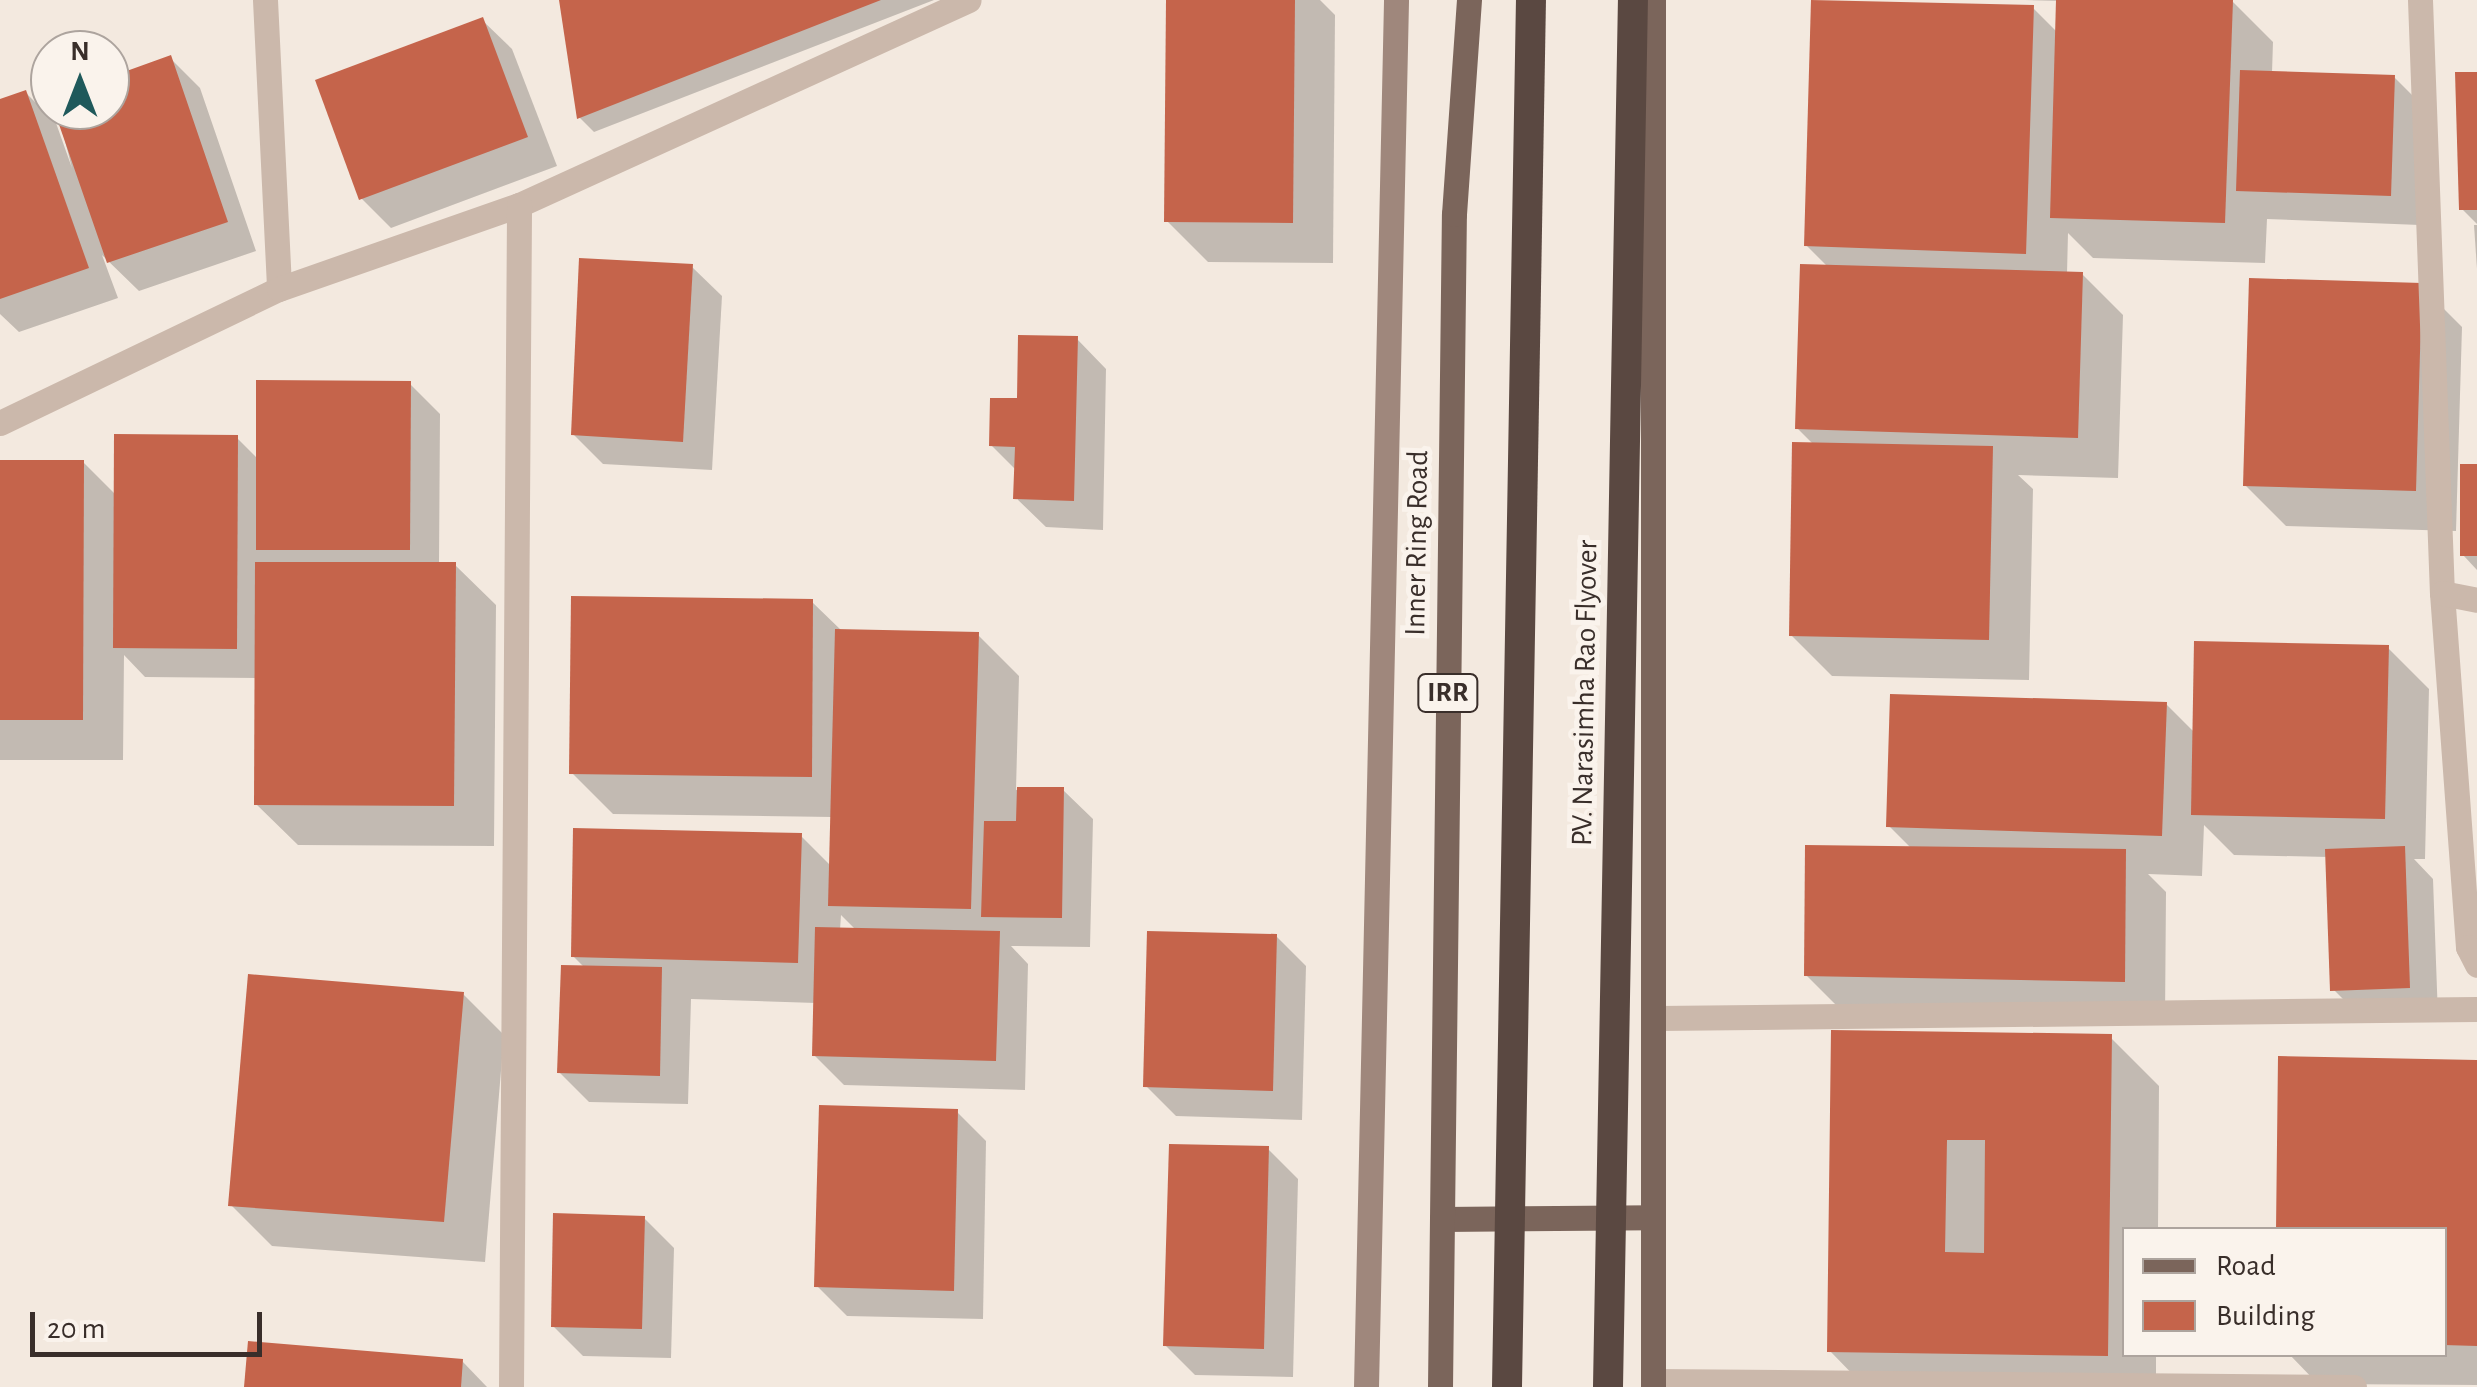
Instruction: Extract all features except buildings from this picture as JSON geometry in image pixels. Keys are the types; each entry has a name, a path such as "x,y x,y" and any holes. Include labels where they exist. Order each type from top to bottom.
{"highway":[{"path":"1507,1387 1530,0"},
{"name":"P.V. Narasimha Rao Flyover","path":"1608,1387 1632,0"}],"main road":[{"name":"Inner Ring Road","path":"1440,1387 1454,214 1468,0"},
{"path":"1653,0 1658,1018 1653,1384"},
{"path":"1442,1218 1653,1217"}],"street":[{"path":"265,0 279,288"},
{"path":"0,423 279,288 518,205 969,0"},
{"path":"1366,1387 1396,0"},
{"path":"1653,45 1667,0"},
{"path":"2420,0 2442,592 2474,954"},
{"path":"511,1387 518,205"},
{"path":"2442,592 2477,600"},
{"path":"1658,1018 2477,1009"},
{"path":"1653,1384 2354,1387"}]}
